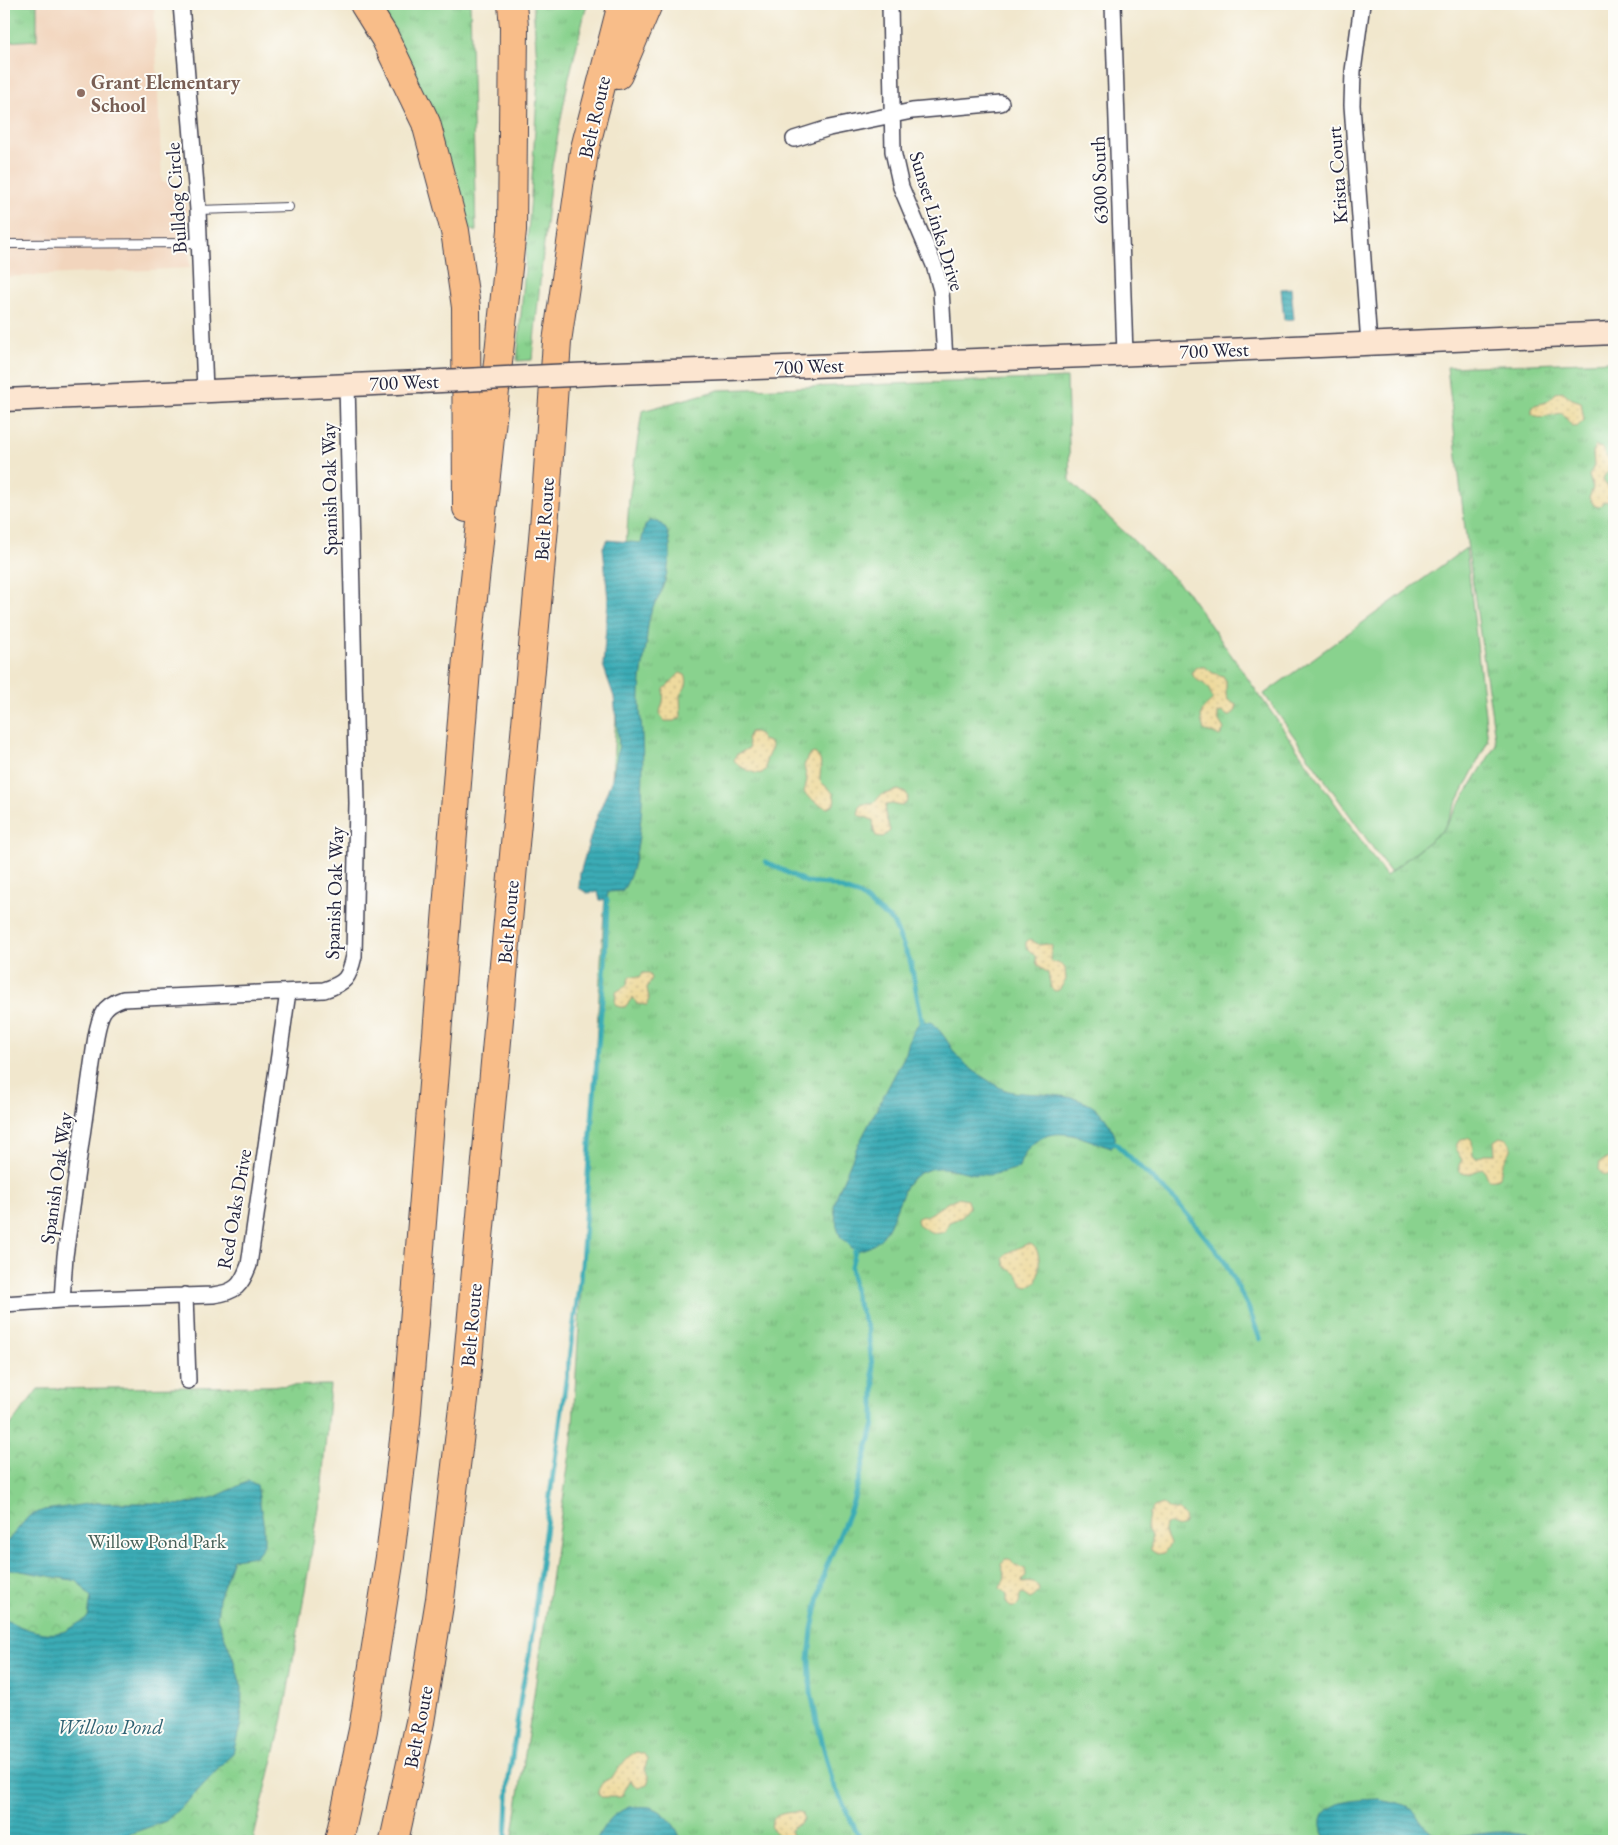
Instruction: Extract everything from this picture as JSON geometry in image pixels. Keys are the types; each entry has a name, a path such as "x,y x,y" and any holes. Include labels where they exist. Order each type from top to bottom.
{"highway":[{"path":"364,4 385,38 426,123 455,231 466,307 468,644"},
{"path":"339,1841 366,1711 390,1556 406,1423 468,644 512,230 514,27 512,4"},
{"name":"Belt Route","path":"394,1841 420,1722 440,1599 465,1391 544,527 557,342 584,152 622,4"},
{"path":"584,152 648,4"}],"main road":[{"name":"700 West","path":"4,400 347,384 1614,333"}],"street":[{"name":"Bulldog Circle","path":"181,4 198,210 205,391"},
{"name":"Sunset Links Drive","path":"890,4 894,151 901,187 934,265 941,290 945,361"},
{"name":"6300 South","path":"1113,4 1126,354"},
{"name":"Krista Court","path":"1362,4 1353,72 1352,105 1369,344"},
{"path":"794,139 829,128 912,111 1002,102"},
{"name":"Spanish Oak Way","path":"62,1300 64,1263 98,1022 103,1011 111,1003 123,998 324,990 339,985 347,978 351,970 354,956 358,811 347,384"},
{"name":"Red Oaks Drive","path":"4,1304 62,1300 213,1295 232,1291 238,1286 244,1279 249,1265 288,992"},
{"path":"185,1295 188,1381"}],"lane":[{"path":"198,210 289,207"},
{"path":"4,244 199,243"}],"shaded area":[{"name":"Grant Elementary School","path":"4,4 154,4 162,182 167,182 187,198 190,268 4,277"}],"green space":[{"path":"4,4 37,4 37,40 4,42"},
{"path":"377,4 470,4 476,232 467,228"},
{"path":"533,4 587,4 568,82 552,166 532,360 517,361 531,196 538,77"},
{"path":"1614,361 1614,1841 512,1841 572,1440 629,499 642,411 719,390 1067,378 1070,481 1185,589 1386,876 1443,830 1496,745 1465,529 1447,367"},
{"path":"1466,548 1488,741 1443,830 1390,872 1264,694"},
{"name":"Willow Pond Park","path":"330,1385 321,1497 283,1718 253,1841 4,1841 4,1434 38,1389"}],"sand":[{"path":"1562,391 1572,399 1581,402 1584,420 1577,427 1572,426 1562,413 1543,417 1532,414 1532,409 1535,405 1547,402 1556,393"},
{"path":"1595,446 1602,448 1606,456 1613,462 1612,467 1603,479 1606,485 1614,487 1614,500 1604,502 1598,507 1589,498 1593,488 1589,476 1594,466 1593,452"},
{"path":"1196,667 1205,667 1213,673 1223,676 1226,681 1228,700 1236,705 1236,710 1231,716 1222,712 1218,713 1218,719 1224,729 1220,736 1204,730 1201,716 1205,707 1213,699 1208,688 1193,675 1192,672"},
{"path":"680,673 685,675 687,681 680,695 681,718 674,721 665,721 660,712 664,689"},
{"path":"750,732 760,735 762,740 769,742 772,747 766,760 766,769 762,773 756,773 739,766 734,760 736,755 749,748 747,739"},
{"path":"814,753 820,762 820,781 834,796 834,804 828,808 815,802 804,792 807,780 804,766 808,756"},
{"path":"898,790 906,793 908,798 906,803 901,806 886,805 885,813 890,831 883,837 876,836 873,820 858,815 860,806 863,804 873,804 881,795"},
{"path":"1030,939 1039,945 1047,944 1052,946 1050,961 1060,964 1065,968 1066,980 1059,990 1055,991 1051,988 1048,973 1038,965 1036,957 1026,947 1026,942"},
{"path":"643,973 649,973 652,978 647,988 649,998 647,1005 637,1004 633,997 625,1007 619,1007 615,1004 616,992 626,986 630,976 640,977"},
{"path":"1500,1137 1507,1139 1511,1149 1498,1178 1489,1178 1482,1168 1468,1174 1459,1171 1459,1165 1462,1160 1456,1150 1457,1144 1461,1139 1468,1138 1472,1141 1473,1155 1476,1158 1484,1154 1495,1154 1494,1141"},
{"path":"1614,1151 1614,1189 1610,1184 1611,1175 1602,1174 1599,1169 1600,1162 1611,1157"},
{"path":"957,1198 967,1200 969,1207 962,1217 949,1222 945,1231 934,1233 918,1224 917,1219 930,1214"},
{"path":"1027,1244 1032,1245 1036,1249 1039,1259 1039,1272 1036,1282 1028,1287 1022,1285 1017,1274 1005,1266 1003,1258 1009,1252"},
{"path":"1163,1504 1169,1509 1179,1511 1184,1516 1185,1522 1179,1526 1169,1523 1165,1525 1164,1530 1170,1544 1164,1553 1157,1554 1151,1550 1151,1536 1147,1528 1149,1513 1154,1507"},
{"path":"1005,1559 1009,1559 1015,1565 1025,1569 1026,1575 1022,1581 1023,1583 1034,1583 1039,1590 1030,1599 1023,1594 1020,1595 1019,1604 1016,1607 1011,1607 1007,1604 1007,1595 1000,1588 1005,1577 1001,1564"},
{"path":"637,1752 644,1754 647,1759 645,1770 649,1778 647,1785 638,1788 633,1785 631,1779 621,1797 601,1797 598,1791 602,1783 612,1777 630,1756"},
{"path":"790,1812 800,1812 803,1814 803,1820 790,1831 794,1841 778,1841 779,1835 772,1829 773,1820 780,1815"}],"water":[{"path":"1291,288 1294,319 1284,320 1281,289"},
{"path":"650,520 660,523 666,530 670,550 664,584 652,609 650,618 641,684 640,710 643,772 639,839 635,860 622,891 608,892 607,900 600,900 598,892 587,893 579,888 580,873 594,825 612,779 619,745 614,697 603,665 608,600 603,547 607,540 641,543 645,526"},
{"path":"922,1021 931,1022 963,1062 999,1087 1014,1092 1072,1098 1090,1105 1105,1118 1114,1133 1115,1140 1111,1148 1073,1135 1054,1134 1035,1142 1024,1154 1019,1168 988,1175 942,1168 924,1171 907,1184 882,1238 875,1244 855,1251 840,1236 837,1227 834,1207 837,1195 857,1147 906,1053 913,1031"},
{"name":"Willow Pond","path":"249,1481 257,1485 264,1528 264,1545 256,1556 233,1559 219,1599 217,1618 233,1658 242,1688 241,1723 233,1753 191,1798 166,1821 110,1841 4,1841 4,1619 19,1626 43,1633 68,1630 88,1617 91,1597 77,1581 4,1568 4,1545 29,1516 44,1510 95,1503 183,1505 215,1497"},
{"path":"1379,1799 1408,1807 1431,1832 1443,1836 1458,1837 1500,1832 1550,1840 1598,1838 1610,1841 1328,1841 1322,1828 1322,1818 1327,1810 1345,1802"},
{"path":"629,1807 650,1807 665,1815 674,1825 681,1841 596,1841 609,1821"}],"waterway":[{"path":"766,862 806,882 828,884 859,895 893,922 911,964 922,1021"},
{"path":"506,1841 509,1778 522,1689 529,1656 582,1265 605,962 607,900"},
{"path":"1115,1143 1177,1202 1224,1260 1248,1307 1260,1339"},
{"path":"855,1251 851,1267 855,1296 868,1330 874,1384 874,1424 852,1505 824,1573 812,1629 809,1659 811,1692 833,1783 861,1841"}],"place":[{"name":"Grant Elementary School","path":"81,93"}]}
